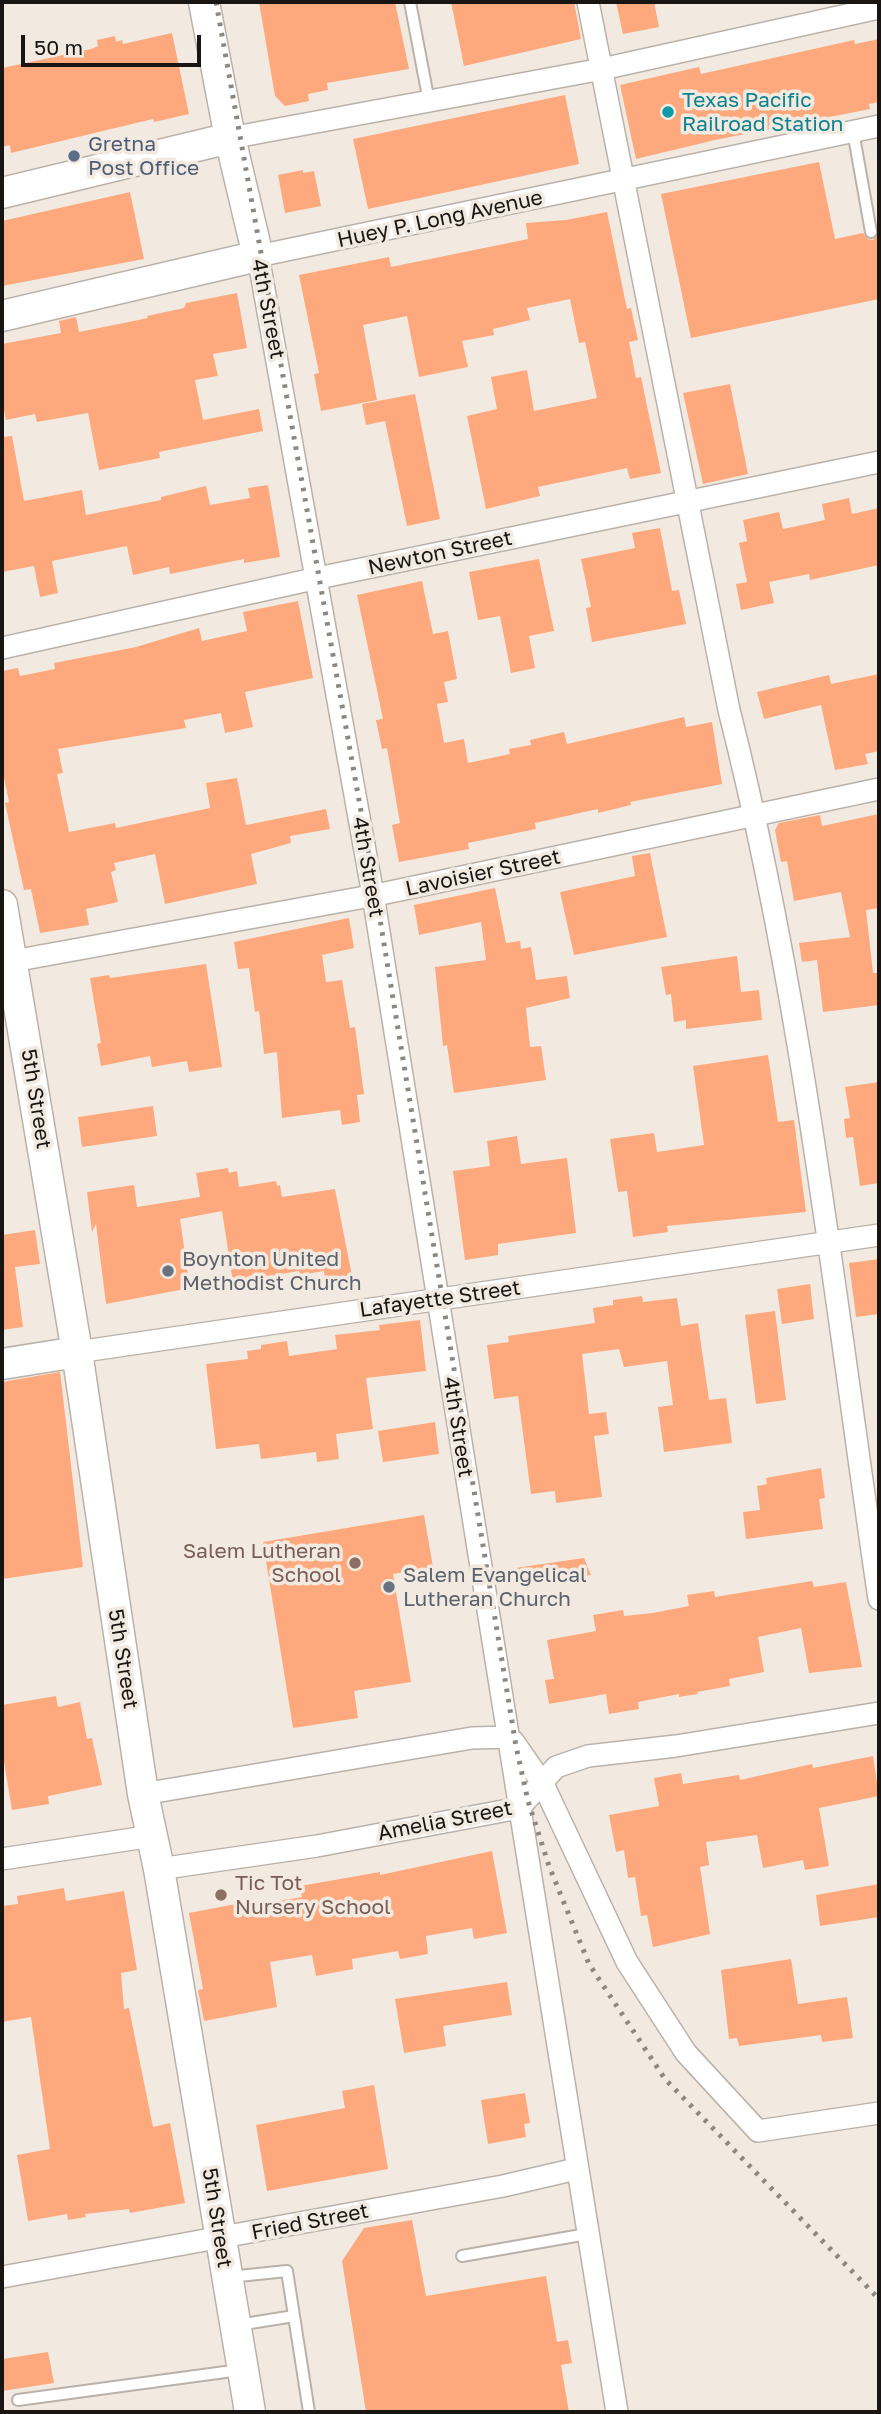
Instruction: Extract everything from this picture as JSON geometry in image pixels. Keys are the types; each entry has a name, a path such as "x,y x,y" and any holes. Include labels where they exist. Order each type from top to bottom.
{"main road":[{"name":"4th Street","path":"204,2 230,138 258,256"},
{"path":"2,193 230,138"},
{"name":"Huey P. Long Avenue","path":"2,316 258,256"},
{"name":"5th Street","path":"2,905 7,962 77,1352 143,1794 159,1869 250,2412"},
{"name":"Lafayette Street","path":"2,1364 77,1352"}],"street":[{"path":"588,2 690,500 729,709 756,816 797,1026 879,1599"},
{"path":"230,138 602,69 879,8"},
{"name":"Huey P. Long Avenue","path":"258,256 879,126"},
{"name":"4th Street","path":"258,256 373,895 617,2412"},
{"name":"Newton Street","path":"2,648 318,578 879,462"},
{"name":"Lavoisier Street","path":"7,962 373,895 879,789"},
{"name":"Lafayette Street","path":"77,1352 879,1235"},
{"name":"Amelia Street","path":"159,1869 317,1846 519,1808 556,1767 588,1756 676,1746 879,1713"},
{"path":"143,1794 472,1738 509,1737 543,1784 627,1962 686,2053 758,2132 879,2113"},
{"path":"2,1859 152,1836"},
{"name":"Fried Street","path":"2,2277 220,2239 576,2169"}],"lane":[{"path":"410,2 429,102"},
{"path":"853,131 871,232"},
{"path":"462,2256 587,2234"},
{"path":"227,2278 287,2271 309,2412"},
{"path":"235,2325 295,2316"},
{"path":"18,2400 243,2370"}],"building":[{"path":"259,2 395,2 409,69 327,83 328,90 308,94 309,101 285,106 275,96"},
{"path":"451,2 574,2 581,39 464,66"},
{"path":"616,2 654,2 659,27 623,34"},
{"path":"172,33 189,114 154,122 153,119 11,153 10,145 2,147 2,68 91,49 98,46 97,40 115,36 116,42 122,40 123,44"},
{"path":"879,39 879,102 869,104 870,109 636,159 620,85 699,67 701,74 854,40 855,44"},
{"path":"565,95 579,164 368,209 353,139"},
{"path":"819,162 835,239 863,233 873,240 879,230 879,299 691,338 661,194"},
{"path":"303,170 303,173 314,171 321,206 285,213 278,175"},
{"path":"130,192 144,259 2,286 2,221"},
{"path":"607,212 627,309 631,308 638,340 629,342 636,378 641,377 661,473 630,479 627,468 538,487 540,496 486,509 467,416 497,409 491,377 527,370 534,411 597,398 585,342 579,343 570,299 527,308 530,320 493,329 494,335 462,341 468,367 419,377 407,316 363,325 377,400 321,411 314,374 319,373 299,275 389,257 391,267 528,239 526,223 566,220"},
{"path":"237,293 247,348 213,354 218,376 195,380 203,420 259,409 263,431 159,452 160,458 99,470 88,413 37,422 35,414 6,420 2,400 2,344 61,333 59,321 76,317 79,332 148,318 147,316 184,308 186,303"},
{"path":"730,384 748,474 703,484 683,393"},
{"path":"415,394 440,519 407,526 385,421 366,425 362,404"},
{"path":"12,436 24,501 82,490 86,515 161,500 161,497 206,486 210,505 250,498 248,488 268,485 280,557 244,563 244,559 170,574 169,567 133,575 127,546 52,561 58,593 40,597 34,566 2,572 2,437"},
{"path":"849,498 852,514 879,508 879,565 810,580 809,574 769,582 774,603 741,610 736,584 747,582 739,543 747,541 743,520 779,512 783,529 825,520 822,504"},
{"path":"660,528 672,591 679,590 686,624 592,642 586,608 591,607 581,559 635,548 632,533"},
{"path":"539,559 554,631 529,636 535,668 511,673 500,616 478,620 469,572"},
{"path":"422,581 433,634 448,631 457,679 444,682 448,702 437,704 444,743 464,739 468,763 510,754 509,749 531,745 530,740 564,732 567,744 684,717 686,727 712,722 722,784 630,802 631,805 598,813 598,809 535,823 536,829 468,843 469,849 399,862 392,825 400,823 387,748 382,749 376,720 383,719 357,595"},
{"path":"298,601 313,678 245,692 253,727 225,733 221,713 184,720 186,728 58,749 63,773 57,774 69,832 115,823 116,828 210,808 206,783 237,778 246,825 326,809 330,829 290,836 291,843 251,854 257,884 165,904 155,854 114,863 116,870 111,872 118,902 86,909 89,925 40,933 31,889 24,890 5,803 9,802 2,768 2,671 18,668 20,676 55,669 54,663 136,647 199,628 202,641 247,631 243,612"},
{"path":"879,674 879,751 865,754 868,764 835,770 821,705 764,719 757,692 829,675 831,684"},
{"path":"879,814 879,908 866,910 873,973 879,973 879,1005 823,1012 817,960 802,962 799,943 850,937 841,892 794,901 787,861 781,862 775,830 779,823 820,815 822,826"},
{"path":"650,853 667,937 574,955 560,892 635,876 632,856"},
{"path":"495,888 506,943 520,941 521,949 531,947 536,980 567,976 570,998 526,1008 530,1047 541,1046 546,1080 454,1093 447,1045 443,1046 435,967 486,960 481,922 419,935 414,905"},
{"path":"349,918 354,948 322,955 326,982 342,980 350,1028 355,1027 364,1094 357,1095 360,1122 342,1125 340,1110 282,1118 277,1052 264,1054 259,1011 255,1012 249,968 238,969 234,942"},
{"path":"737,956 741,992 759,990 762,1020 686,1029 686,1020 674,1022 671,994 666,995 661,967"},
{"path":"206,964 222,1067 189,1072 187,1061 152,1067 150,1056 101,1066 97,1044 101,1043 90,978 109,975 110,978"},
{"path":"768,1055 778,1122 794,1120 806,1212 667,1226 668,1232 633,1237 627,1191 618,1192 610,1139 654,1133 657,1152 704,1145 693,1066"},
{"path":"879,1082 879,1183 860,1186 853,1137 846,1138 844,1119 850,1118 845,1087"},
{"path":"153,1106 157,1136 82,1147 78,1117"},
{"path":"517,1136 521,1164 567,1158 576,1233 498,1244 498,1255 465,1260 453,1171 490,1166 487,1141"},
{"path":"228,1168 229,1173 237,1171 239,1187 276,1181 277,1186 280,1185 282,1197 335,1189 352,1276 325,1280 324,1271 300,1275 299,1271 233,1282 222,1211 180,1219 190,1288 106,1304 96,1224 92,1232 87,1192 134,1185 137,1207 200,1197 196,1173"},
{"path":"35,1230 40,1264 15,1267 23,1327 2,1330 2,1235"},
{"path":"879,1259 879,1314 856,1317 849,1263"},
{"path":"810,1284 814,1319 782,1324 777,1289"},
{"path":"642,1296 643,1302 677,1298 681,1326 698,1323 709,1400 726,1398 732,1443 664,1452 658,1407 673,1405 667,1361 624,1367 619,1349 582,1354 589,1414 606,1412 609,1434 594,1436 602,1497 556,1503 555,1491 531,1494 518,1396 494,1399 487,1345 509,1342 508,1336 595,1323 593,1308 613,1305 613,1300"},
{"path":"775,1311 786,1400 756,1404 745,1315"},
{"path":"420,1320 426,1371 366,1378 373,1429 336,1434 339,1459 317,1462 316,1452 261,1459 259,1444 216,1449 206,1364 248,1359 247,1351 261,1349 261,1345 287,1341 289,1356 337,1349 335,1335 380,1330 379,1325"},
{"path":"60,1372 83,1567 2,1579 2,1382"},
{"path":"435,1422 439,1454 383,1462 378,1431"},
{"path":"821,1468 825,1498 819,1499 823,1529 746,1539 743,1512 760,1510 757,1486 767,1484 766,1478"},
{"path":"424,1515 433,1567 393,1574 411,1682 354,1691 358,1718 293,1728 263,1542"},
{"path":"584,1558 591,1575 518,1586 515,1568"},
{"path":"812,1581 814,1587 846,1582 862,1667 809,1673 801,1628 758,1637 764,1672 729,1679 730,1686 697,1692 698,1694 679,1697 679,1694 638,1702 639,1709 609,1714 606,1694 549,1704 545,1680 554,1679 547,1640 596,1631 593,1615 623,1610 624,1616 653,1613 689,1606 687,1595 714,1591 715,1597"},
{"path":"56,1696 58,1707 80,1702 87,1739 92,1738 102,1785 48,1796 49,1804 12,1810 2,1750 2,1705"},
{"path":"873,1756 879,1796 819,1808 829,1866 805,1870 803,1860 763,1868 757,1835 706,1842 709,1865 700,1867 710,1934 653,1947 647,1915 641,1916 635,1877 628,1878 624,1850 616,1852 609,1815 659,1806 654,1778 681,1773 683,1784 739,1775 740,1780 812,1764 813,1768"},
{"path":"492,1851 507,1933 474,1939 472,1928 426,1936 428,1954 400,1959 398,1951 352,1959 353,1969 316,1976 312,1955 270,1962 277,2007 204,2021 198,1990 203,1989 189,1913 241,1903 242,1907 302,1897 300,1886 380,1872 380,1875"},
{"path":"879,1884 879,1917 820,1926 816,1895"},
{"path":"64,1888 66,1901 124,1891 137,1970 121,1973 124,2009 129,2008 153,2127 170,2123 185,2203 130,2213 129,2209 85,2214 86,2217 68,2220 67,2214 28,2221 17,2155 50,2149 31,2017 2,2022 2,1906 18,1904 17,1896"},
{"path":"791,1959 798,2004 847,1997 853,2038 822,2042 821,2035 739,2046 737,2038 729,2039 721,1970"},
{"path":"507,1982 512,2015 443,2026 446,2046 404,2053 395,1999"},
{"path":"374,2085 388,2169 267,2191 256,2125 345,2108 342,2091"},
{"path":"525,2093 530,2123 524,2124 526,2137 488,2144 481,2100"},
{"path":"412,2220 426,2296 546,2276 557,2342 568,2340 572,2363 561,2365 569,2412 366,2412 342,2261 364,2228"},
{"path":"48,2352 54,2383 2,2391 2,2359"}],"railway":[{"path":"216,2 376,895 516,1746 528,1801 549,1866 589,1964 665,2079 879,2299"}],"place":[{"name":"Texas Pacific Railroad Station","path":"668,112"},
{"name":"Gretna Post Office","path":"74,156"},
{"name":"Boynton United Methodist Church","path":"168,1271"},
{"name":"Salem Lutheran School","path":"355,1563"},
{"name":"Salem Evangelical Lutheran Church","path":"389,1587"},
{"name":"Tic Tot Nursery School","path":"221,1895"}]}
